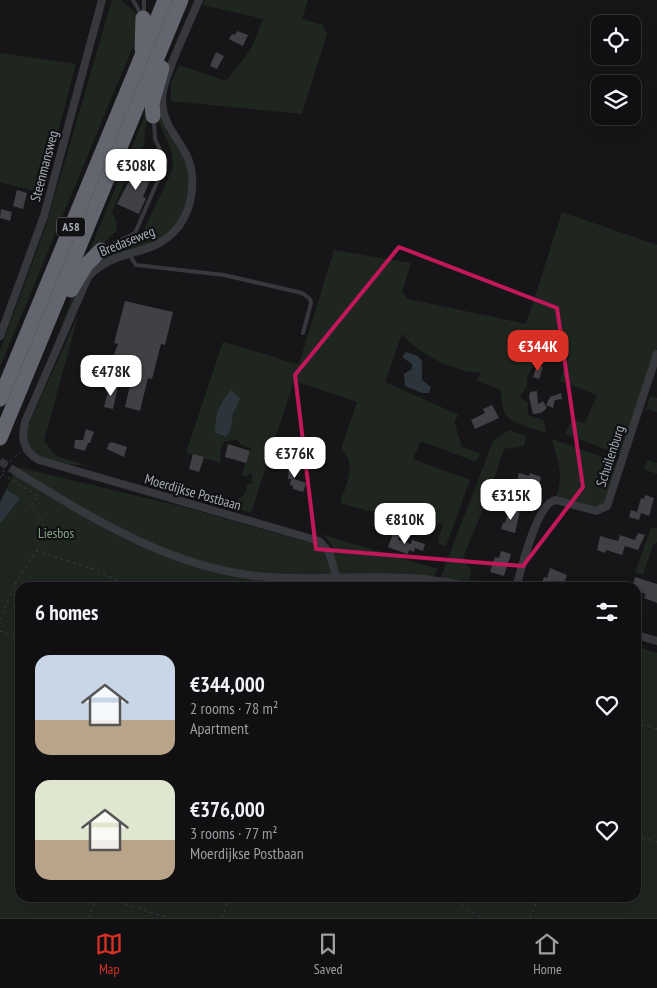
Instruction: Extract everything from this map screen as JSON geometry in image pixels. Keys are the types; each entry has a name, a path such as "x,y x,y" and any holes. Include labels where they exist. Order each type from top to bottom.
{"highway":[{"name":"A58","path":"0,399 165,0"},
{"name":"A58","path":"153,116 152,103 180,4"},
{"name":"A58","path":"0,438 180,4"},
{"name":"A58","path":"142,56 141,36 143,18"},
{"name":"A58","path":"35,354 56,322 77,277 101,250"}],"street":[{"name":"Steenmansweg","path":"0,336 44,216 102,0"},
{"name":"Bredaseweg","path":"26,449 23,439 25,422 88,277 105,261 156,246 169,236 187,212 191,198 191,169 186,155 169,129 162,100 168,75 199,0"},
{"name":"Schuilenburg","path":"518,582 536,524 546,505 556,500 596,511 607,506 657,354"},
{"name":"Moerdijkse Postbaan","path":"26,449 39,460 319,542 329,552 336,576"},
{"path":"18,473 113,530 184,560 202,565 266,577 400,576 446,582"},
{"path":"641,636 657,641"}],"lane":[{"path":"133,0 143,18"},
{"name":"A58","path":"143,18 144,0"},
{"name":"A58","path":"101,250 135,234 166,162 155,139 153,116"},
{"path":"129,254 136,265 224,276 302,293 310,299 311,303 303,333"}],"path":[{"path":"0,478 8,463 26,449"},
{"path":"2,474 38,496 31,505 44,524 42,542 16,582"},
{"path":"36,551 66,558 97,570 120,582"},
{"path":"0,620 15,585"},
{"path":"0,631 15,636"},
{"path":"641,724 657,729"},
{"path":"641,837 657,842"},
{"path":"88,918 94,902"},
{"path":"119,902 168,918"},
{"path":"222,918 228,902"},
{"path":"456,902 481,918"},
{"path":"530,918 536,902"}],"highlighted area":[{"path":"399,247 557,308 583,487 523,566 316,549 295,375"}],"green space":[{"path":"112,0 121,0 136,13 138,34 0,367 0,350 46,226"},
{"path":"205,0 308,0 302,19 323,25 327,34 302,114 171,101 171,83 179,65 226,81 251,49 263,19 203,5"},
{"path":"0,53 76,64 42,193 0,182"},
{"path":"160,98 166,130 183,156 188,169 190,182 187,206 177,226 151,246 117,254 105,259 89,272 49,359 77,284 89,266 109,248 130,243 141,236 173,168 172,153 158,119"},
{"path":"149,106 144,136 145,145 137,152 112,212 117,224 116,231 85,262"},
{"path":"562,212 657,245 657,348 621,455 565,434 572,420 585,423 597,395 560,381 569,355 541,350 527,378 527,387 520,396 528,404 528,415 544,420 546,432 543,432 512,421 504,410 501,392 496,388 477,381 481,373 460,369 438,361 417,348 402,334 385,382 459,415 454,421 462,447 480,453 476,462 421,441 413,459 470,480 446,546 439,544 438,540 443,525 391,509 383,515 340,503 350,468 349,461 341,449 357,402 294,381 251,513 230,507 245,493 247,485 253,483 251,473 245,477 242,474 251,449 235,439 224,442 220,451 221,463 186,453 223,342 299,364 334,250 411,263 402,292 408,299 526,324","holes":["223,401 235,412 228,434 226,437 222,437 214,422"]},
{"path":"79,313 44,441 56,456 90,466 44,459 35,454 29,447 26,437 29,424"},
{"path":"650,396 657,398 657,412 646,409"},
{"path":"509,430 526,436 524,446 504,449 489,495 464,555 465,563 472,570 469,579 478,582 440,579 493,441"},
{"path":"552,439 619,463 606,502 599,509 556,496 559,488 560,474"},
{"path":"648,460 657,463 657,474 643,469"},
{"name":"Liesbos","path":"17,467 184,507 334,550 330,542 321,534 438,569 433,578 445,582 15,582 15,902 641,902 641,648 657,653 657,918 0,918 0,501"},
{"path":"651,527 657,528 657,542 653,545 643,575 635,573"}],"shaded area":[{"path":"406,352 418,356 422,361 422,380 431,387 429,393 422,393 405,386 404,374 412,369 412,364 402,357"},
{"path":"231,390 240,398 233,414 230,431 226,437 216,433 215,422 221,404"},
{"path":"7,490 20,498 0,524 0,502"}],"building":[{"path":"237,31 248,35 243,46 229,39"},
{"path":"216,52 224,56 217,69 210,66"},
{"path":"137,166 153,173 143,197 146,198 139,214 117,204"},
{"path":"17,190 27,193 23,209 13,206"},
{"path":"1,209 12,212 10,221 0,218"},
{"path":"125,301 173,312 165,345 161,344 152,379 148,378 140,411 125,407 132,377 108,371 118,344 114,343"},
{"path":"537,365 543,367 539,379 533,377"},
{"path":"110,384 118,386 113,409 104,407"},
{"path":"537,391 538,404 543,401 547,408 541,413 533,414 529,397 530,392"},
{"path":"561,393 562,399 555,400 553,408 546,405 550,397"},
{"path":"492,405 499,418 475,429 471,420 485,413 483,409"},
{"path":"86,429 94,432 85,451 74,448 75,440 83,440"},
{"path":"112,442 127,447 124,457 107,449 109,443"},
{"path":"228,444 250,451 246,463 225,457"},
{"path":"193,454 204,457 199,472 189,469"},
{"path":"303,454 314,458 312,464 301,460"},
{"path":"289,463 296,464 294,479 306,483 303,492 293,489 293,486 290,485 291,479 288,479"},
{"path":"519,473 529,476 530,473 541,477 538,489 520,485 522,482 517,480"},
{"path":"645,495 654,498 649,516 641,513 639,520 629,517 631,510 637,512 641,498 644,499"},
{"path":"510,507 520,510 515,533 501,529"},
{"path":"638,533 645,535 638,550 625,546 622,555 606,550 605,553 597,550 600,536 618,541 620,535 635,540"},
{"path":"393,534 400,536 398,540 411,544 412,540 425,544 423,551 415,548 414,552 409,550 408,554 388,547"},
{"path":"501,551 511,554 504,576 490,572 495,557 499,558"},
{"path":"550,568 567,575 564,582 542,582 544,577 547,578"},
{"path":"635,577 657,584 657,603 644,598 646,594 641,592 641,582 634,582"}],"tunnel":[{"path":"0,461 18,473"}]}
